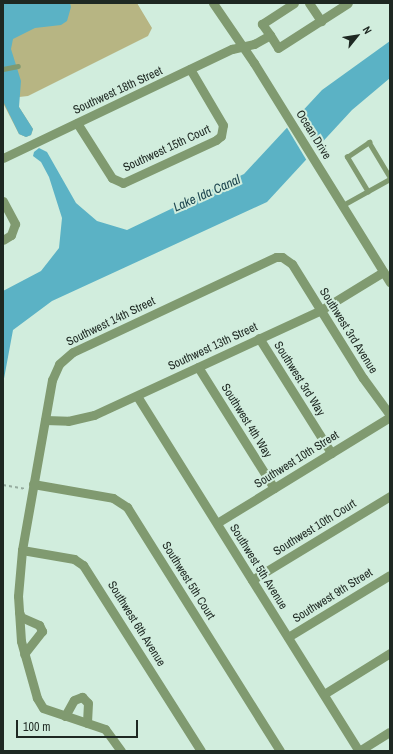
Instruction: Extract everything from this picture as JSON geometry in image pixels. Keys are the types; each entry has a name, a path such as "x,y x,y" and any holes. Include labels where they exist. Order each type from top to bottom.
{"street":[{"name":"Ocean Drive","path":"213,3 314,158 390,282"},
{"path":"294,3 262,24 278,48 348,3"},
{"path":"309,3 321,21"},
{"name":"Southwest 18th Street","path":"3,158 190,69 270,35"},
{"name":"Southwest 15th Court","path":"77,123 112,178 123,182 216,140 221,136 223,125 190,69"},
{"path":"3,201 15,224 11,235 3,240"},
{"name":"Southwest 14th Street","path":"121,751 110,733 87,723 48,711 39,703 24,654 18,612 22,550 44,420 54,374 63,359 73,352 276,257 288,259"},
{"name":"Southwest 3rd Avenue","path":"288,259 363,378 390,416"},
{"name":"Southwest 13th Street","path":"44,420 81,419 137,396 320,310 383,272"},
{"name":"Southwest 3rd Way","path":"259,338 331,453"},
{"name":"Southwest 4th Way","path":"198,367 274,488"},
{"name":"Southwest 5th Avenue","path":"137,396 359,751"},
{"name":"Southwest 10th Street","path":"217,523 390,416"},
{"name":"Southwest 5th Court","path":"33,487 113,498 127,507 280,751"},
{"name":"Southwest 10th Court","path":"252,580 390,496"},
{"name":"Southwest 6th Avenue","path":"22,550 74,559 83,565 201,751"},
{"name":"Southwest 9th Street","path":"288,637 390,574"},
{"path":"18,612 21,617 39,625 42,631 24,654"},
{"path":"324,694 390,653"},
{"path":"65,716 74,700 82,697 88,703 87,723"},
{"path":"359,751 390,732"}],"lane":[{"path":"3,69 18,66"},
{"path":"343,205 368,192 390,178 369,142 347,157 368,192"}],"path":[{"path":"3,485 33,487"}],"shaded area":[{"path":"3,3 137,3 152,28 148,36 28,96 19,97 19,107 33,129 31,135 26,137 19,134 3,103"}],"water":[{"path":"3,3 70,3 71,7 67,21 61,25 35,28 13,39 11,49 21,81 19,107 33,129 31,135 26,137 19,134 3,101"},
{"name":"Lake Ida Canal","path":"390,41 390,78 352,110 267,202 52,301 13,330 3,384 3,291 41,271 59,248 62,218 49,177 41,162 33,156 34,152 39,148 47,152 76,203 97,221 127,230 244,174 322,90"}],"pier":[{"path":"296,115 317,150 307,161 286,126"}]}
